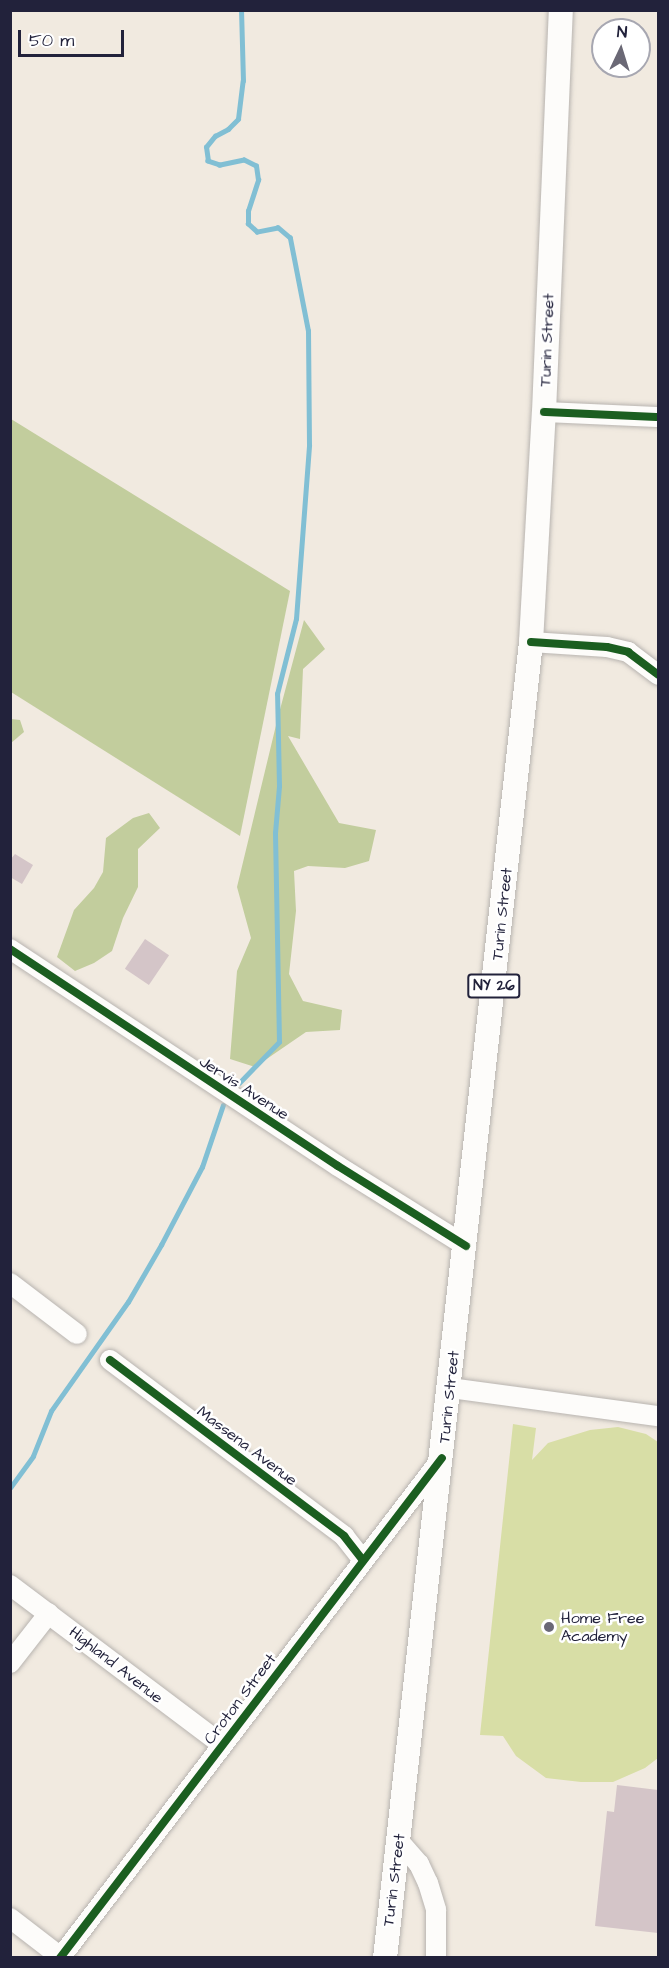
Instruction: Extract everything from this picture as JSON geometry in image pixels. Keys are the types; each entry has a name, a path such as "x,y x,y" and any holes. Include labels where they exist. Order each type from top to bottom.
{"main road":[{"name":"Turin Street","path":"385,1958 466,1246 531,642 544,411 561,10"}],"street":[{"path":"544,411 658,417"},
{"path":"531,642 607,647 628,652 658,675"},
{"name":"Jervis Avenue","path":"12,952 338,1166 466,1246"},
{"path":"10,1283 77,1334"},
{"name":"Massena Avenue","path":"110,1360 344,1536 363,1560"},
{"path":"450,1388 658,1416"},
{"name":"Croton Street","path":"61,1957 442,1458"},
{"name":"Highland Avenue","path":"10,1585 222,1745"},
{"path":"10,1664 49,1613"},
{"path":"398,1840 419,1864 428,1883 436,1910 436,1958"},
{"path":"10,1918 61,1957"}],"green space":[{"path":"11,419 290,591 240,836 11,692"},
{"path":"304,620 325,649 303,669 300,739 288,736 339,823 376,830 369,861 345,868 308,866 294,871 296,911 289,974 303,1001 342,1010 340,1030 306,1032 255,1067 230,1059 237,971 251,938 237,887"},
{"path":"11,719 20,720 24,732 11,743"},
{"path":"149,813 160,828 138,849 138,887 123,918 112,951 94,963 75,971 57,957 74,910 94,888 103,872 106,838 133,818"},
{"path":"513,1424 536,1428 532,1460 548,1443 590,1430 618,1427 646,1434 658,1442 658,1758 645,1768 613,1782 581,1782 546,1778 516,1756 503,1736 480,1735"}],"building":[{"path":"15,854 33,865 22,884 10,877 10,860"},
{"path":"145,939 169,955 149,985 125,969"},
{"path":"617,1785 658,1790 658,1933 595,1926 607,1811 614,1812"}],"waterway":[{"path":"239,1083 279,1042 275,833 279,786 277,694 296,619 309,445 308,331 290,238 278,228 257,232 248,224 248,211 258,180 256,166 244,160 220,165 208,161 206,147 215,136 228,129 238,119 243,81 241,10"},
{"path":"10,1488 33,1456 51,1411 128,1302 161,1245 202,1167 223,1105"}],"cycle path":[{"path":"544,412 658,417"},
{"path":"531,642 607,647 628,652 658,675"},
{"path":"10,949 338,1166 466,1246"},
{"path":"110,1360 344,1536 363,1560"},
{"path":"60,1958 442,1458"}],"place":[{"name":"Home Free Academy","path":"549,1627"}]}
